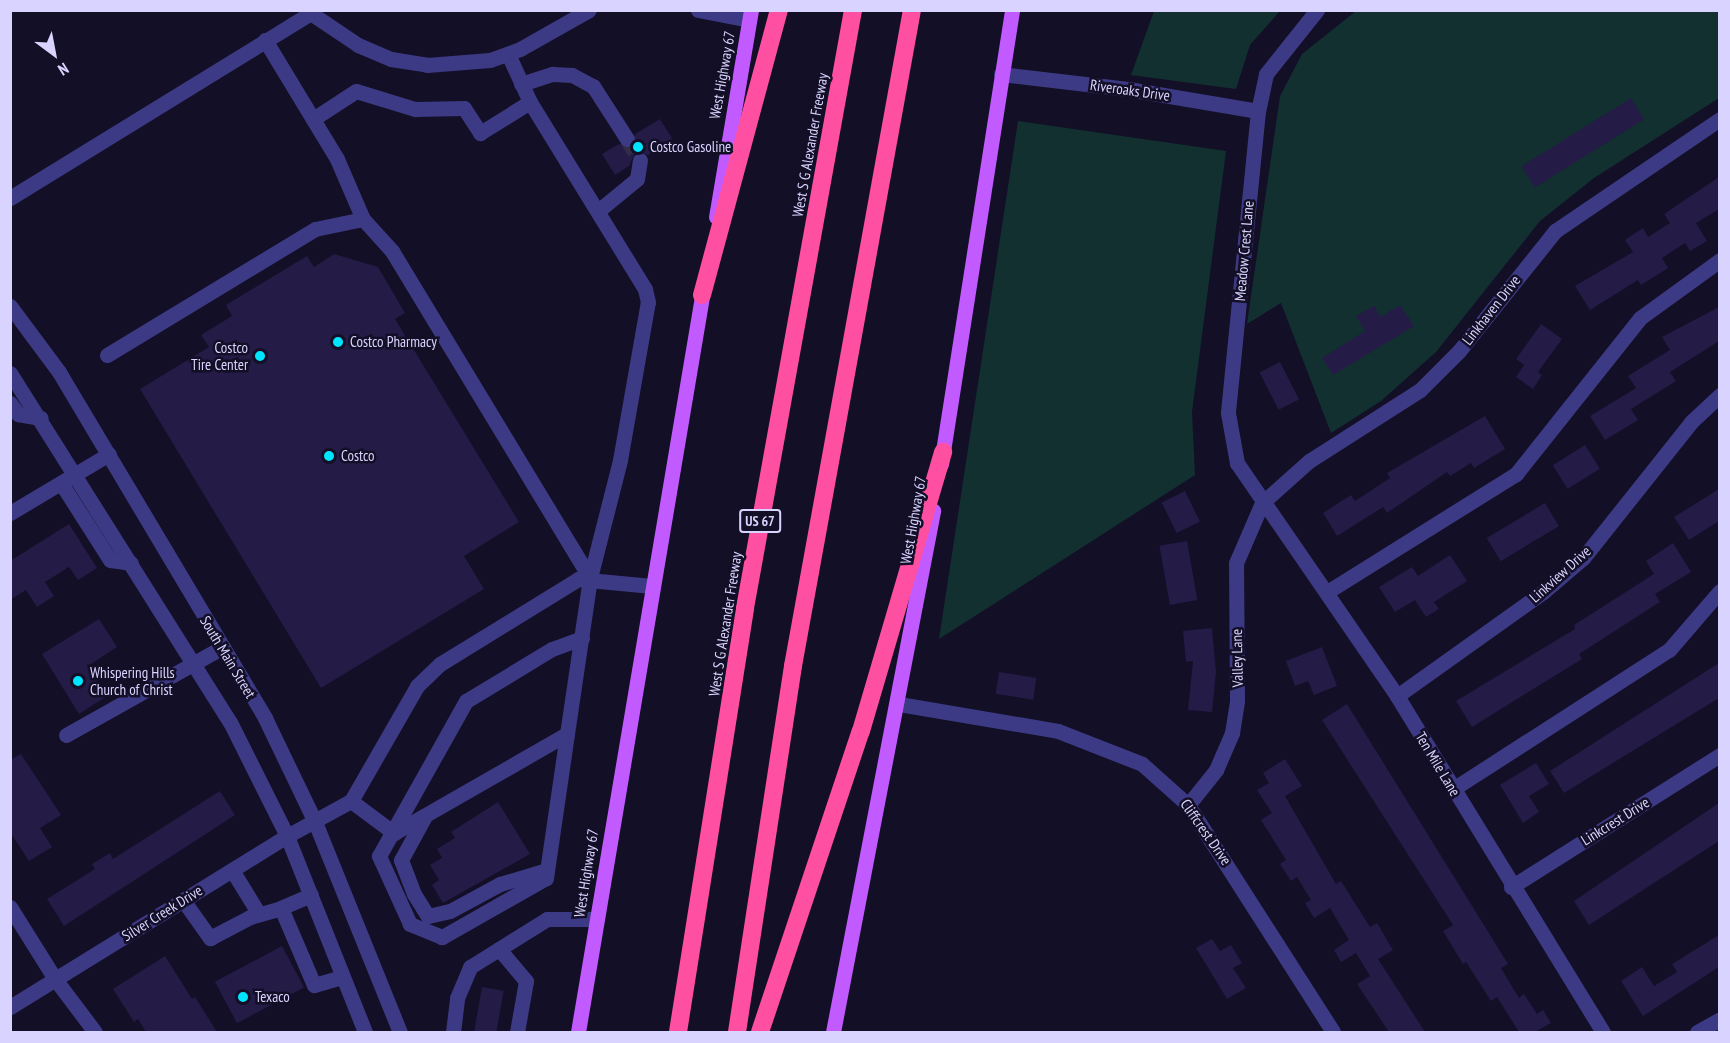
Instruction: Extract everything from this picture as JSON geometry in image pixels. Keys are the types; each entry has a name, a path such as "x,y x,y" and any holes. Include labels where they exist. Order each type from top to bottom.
{"highway":[{"path":"702,294 779,10"},
{"name":"West S G Alexander Freeway","path":"678,1032 745,608 853,10"},
{"path":"737,1032 793,666 912,10"},
{"path":"760,1032 861,731 944,452"}],"main road":[{"name":"West Highway 67","path":"833,1032 899,704 944,452 1012,10"},
{"name":"West Highway 67","path":"578,1032 750,15"}],"street":[{"path":"698,10 750,15"},
{"name":"Meadow Crest Lane","path":"1262,503 1237,463 1228,413 1258,111 1266,74 1317,10"},
{"path":"10,198 308,12 358,45 392,59 427,65 458,64 508,54 588,11"},
{"path":"265,40 337,159 363,219 392,250 590,578"},
{"path":"508,54 530,102 645,289 648,302 620,460 590,578 582,638 546,878 442,938 410,924 379,856 394,833 466,701 552,649 582,638"},
{"path":"520,84 552,74 572,75 593,86 627,139"},
{"name":"Riveroaks Drive","path":"1001,74 1139,91 1258,111"},
{"path":"313,119 356,91 415,109 464,108 480,133 530,102"},
{"name":"Linkhaven Drive","path":"1262,503 1309,461 1420,390 1459,351 1555,231 1719,119"},
{"path":"598,211 637,178 640,160"},
{"path":"106,355 315,229 363,219"},
{"path":"1328,592 1516,474 1640,318 1719,260"},
{"name":"South Main Street","path":"10,306 59,372 265,718 315,822 400,1032"},
{"path":"10,372 230,722 287,836 365,1032"},
{"name":"Linkview Drive","path":"1397,696 1543,592 1583,558 1691,422 1719,395"},
{"path":"10,403 18,414 40,418"},
{"path":"10,513 109,454"},
{"path":"61,483 110,560 131,563"},
{"name":"Ten Mile Lane","path":"1262,503 1328,592 1397,696 1511,887 1603,1032"},
{"name":"Valley Lane","path":"1188,805 1216,770 1232,733 1238,700 1236,563 1262,503"},
{"path":"394,833 351,801 424,678 440,664 578,579 590,578 652,586"},
{"path":"1453,789 1669,650 1719,591"},
{"path":"66,735 223,648"},
{"name":"Cliffcrest Drive","path":"899,704 1058,731 1142,764 1188,805 1333,1032"},
{"path":"394,833 567,734"},
{"name":"Linkcrest Drive","path":"1511,887 1719,755"},
{"name":"Silver Creek Drive","path":"10,1007 287,836 351,801"},
{"path":"425,815 401,860 414,894 428,916 450,911 500,884 547,870"},
{"path":"232,870 259,914"},
{"path":"183,900 210,938 259,914 311,896"},
{"path":"10,907 55,979 95,1032"},
{"path":"281,908 314,985 342,977"},
{"path":"453,1032 457,998 470,967 548,919 597,919"},
{"path":"500,949 526,981 517,1032"},
{"path":"1697,1032 1719,1018"}],"green space":[{"path":"1154,10 1280,11 1250,45 1236,89 1131,75"},
{"path":"1356,11 1719,11 1719,98 1594,178 1540,221 1436,352 1381,401 1331,433 1281,303 1247,324 1280,96 1302,54"},
{"path":"1018,121 1226,151 1192,412 1195,475 939,639"}],"building":[{"path":"1631,98 1644,119 1535,188 1522,166"},
{"name":"Costco Gasoline","path":"660,119 673,140 648,155 636,151 629,166 615,175 602,154 619,144 632,147 635,134"},
{"path":"1719,177 1719,209 1696,223 1707,241 1690,251 1685,243 1662,258 1668,268 1641,285 1638,280 1590,310 1575,286 1633,252 1625,240 1643,228 1648,237 1670,223 1664,214"},
{"name":"Costco","path":"334,254 378,267 405,313 395,319 519,522 464,556 484,589 321,688 140,389 209,347 201,335 232,316 226,305 307,256 314,267"},
{"path":"1400,305 1414,326 1333,375 1322,358 1365,331 1356,316 1374,306 1381,317"},
{"path":"1719,307 1719,341 1670,372 1676,381 1631,409 1638,420 1605,440 1590,416 1636,388 1628,376 1670,350 1662,337"},
{"path":"1541,324 1562,339 1538,372 1542,375 1533,389 1516,377 1524,365 1516,359"},
{"path":"1280,362 1299,399 1279,410 1260,372"},
{"path":"1485,416 1505,449 1474,468 1471,463 1450,476 1447,472 1387,513 1383,507 1337,536 1323,513 1351,495 1355,501 1390,478 1387,473"},
{"path":"1585,445 1600,469 1568,489 1553,465"},
{"path":"1719,489 1719,521 1689,540 1674,517"},
{"path":"1185,491 1200,522 1177,533 1162,502"},
{"path":"1545,503 1559,526 1501,561 1487,538"},
{"path":"69,524 97,568 78,580 69,567 45,582 54,596 37,607 26,590 10,600 10,561"},
{"path":"1187,541 1197,600 1170,605 1159,546"},
{"path":"1673,543 1691,572 1655,594 1660,602 1579,654 1582,659 1472,727 1456,701 1575,629 1574,625 1654,574 1646,561"},
{"path":"1450,555 1467,581 1434,602 1439,609 1426,617 1415,600 1395,612 1379,587 1412,567 1418,576"},
{"name":"Whispering Hills Church of Christ","path":"99,619 117,647 88,666 107,696 79,714 42,654"},
{"path":"1212,628 1216,672 1212,712 1188,710 1193,661 1186,662 1183,631"},
{"path":"1322,647 1337,686 1314,695 1308,681 1295,686 1286,661"},
{"path":"1719,663 1719,698 1564,793 1550,771"},
{"path":"999,672 1037,678 1033,700 996,694"},
{"path":"1347,704 1508,964 1501,968 1519,998 1524,994 1537,1014 1543,1010 1551,1023 1535,1032 1519,1032 1497,997 1491,1001 1466,962 1463,964 1443,931 1453,925 1322,720"},
{"path":"21,754 61,815 40,828 52,847 29,861 10,832 10,760"},
{"path":"1285,759 1302,786 1285,796 1336,884 1341,881 1370,927 1377,923 1393,950 1378,959 1425,1032 1389,1032 1357,984 1370,976 1356,953 1341,962 1334,950 1349,940 1330,908 1314,918 1305,903 1311,900 1297,877 1291,881 1280,864 1286,860 1261,820 1272,813 1257,790 1269,783 1263,773"},
{"path":"1536,763 1549,784 1529,796 1539,812 1523,823 1500,785"},
{"path":"220,791 235,815 64,926 47,899 95,869 92,864 110,853 113,859"},
{"path":"498,802 530,854 443,903 432,885 439,880 430,865 442,858 437,849 455,838 451,832"},
{"path":"1719,803 1719,841 1589,925 1574,901"},
{"path":"1719,935 1719,967 1643,1016 1621,981 1642,967 1654,986 1677,972 1672,964"},
{"path":"1212,939 1220,951 1231,945 1242,963 1233,968 1246,988 1227,999 1196,948"},
{"path":"282,946 304,987 237,1023 215,982"},
{"path":"165,956 192,999 195,997 217,1032 146,1032 138,1019 134,1022 113,989"},
{"path":"482,987 504,991 496,1032 474,1032"}],"tunnel":[{"path":"627,139 640,160"}],"place":[{"name":"Costco Gasoline","path":"638,147"},
{"name":"Costco Pharmacy","path":"338,342"},
{"name":"Costco Tire Center","path":"260,356"},
{"name":"Costco","path":"329,456"},
{"name":"Whispering Hills Church of Christ","path":"78,681"},
{"name":"Texaco","path":"243,997"}]}
